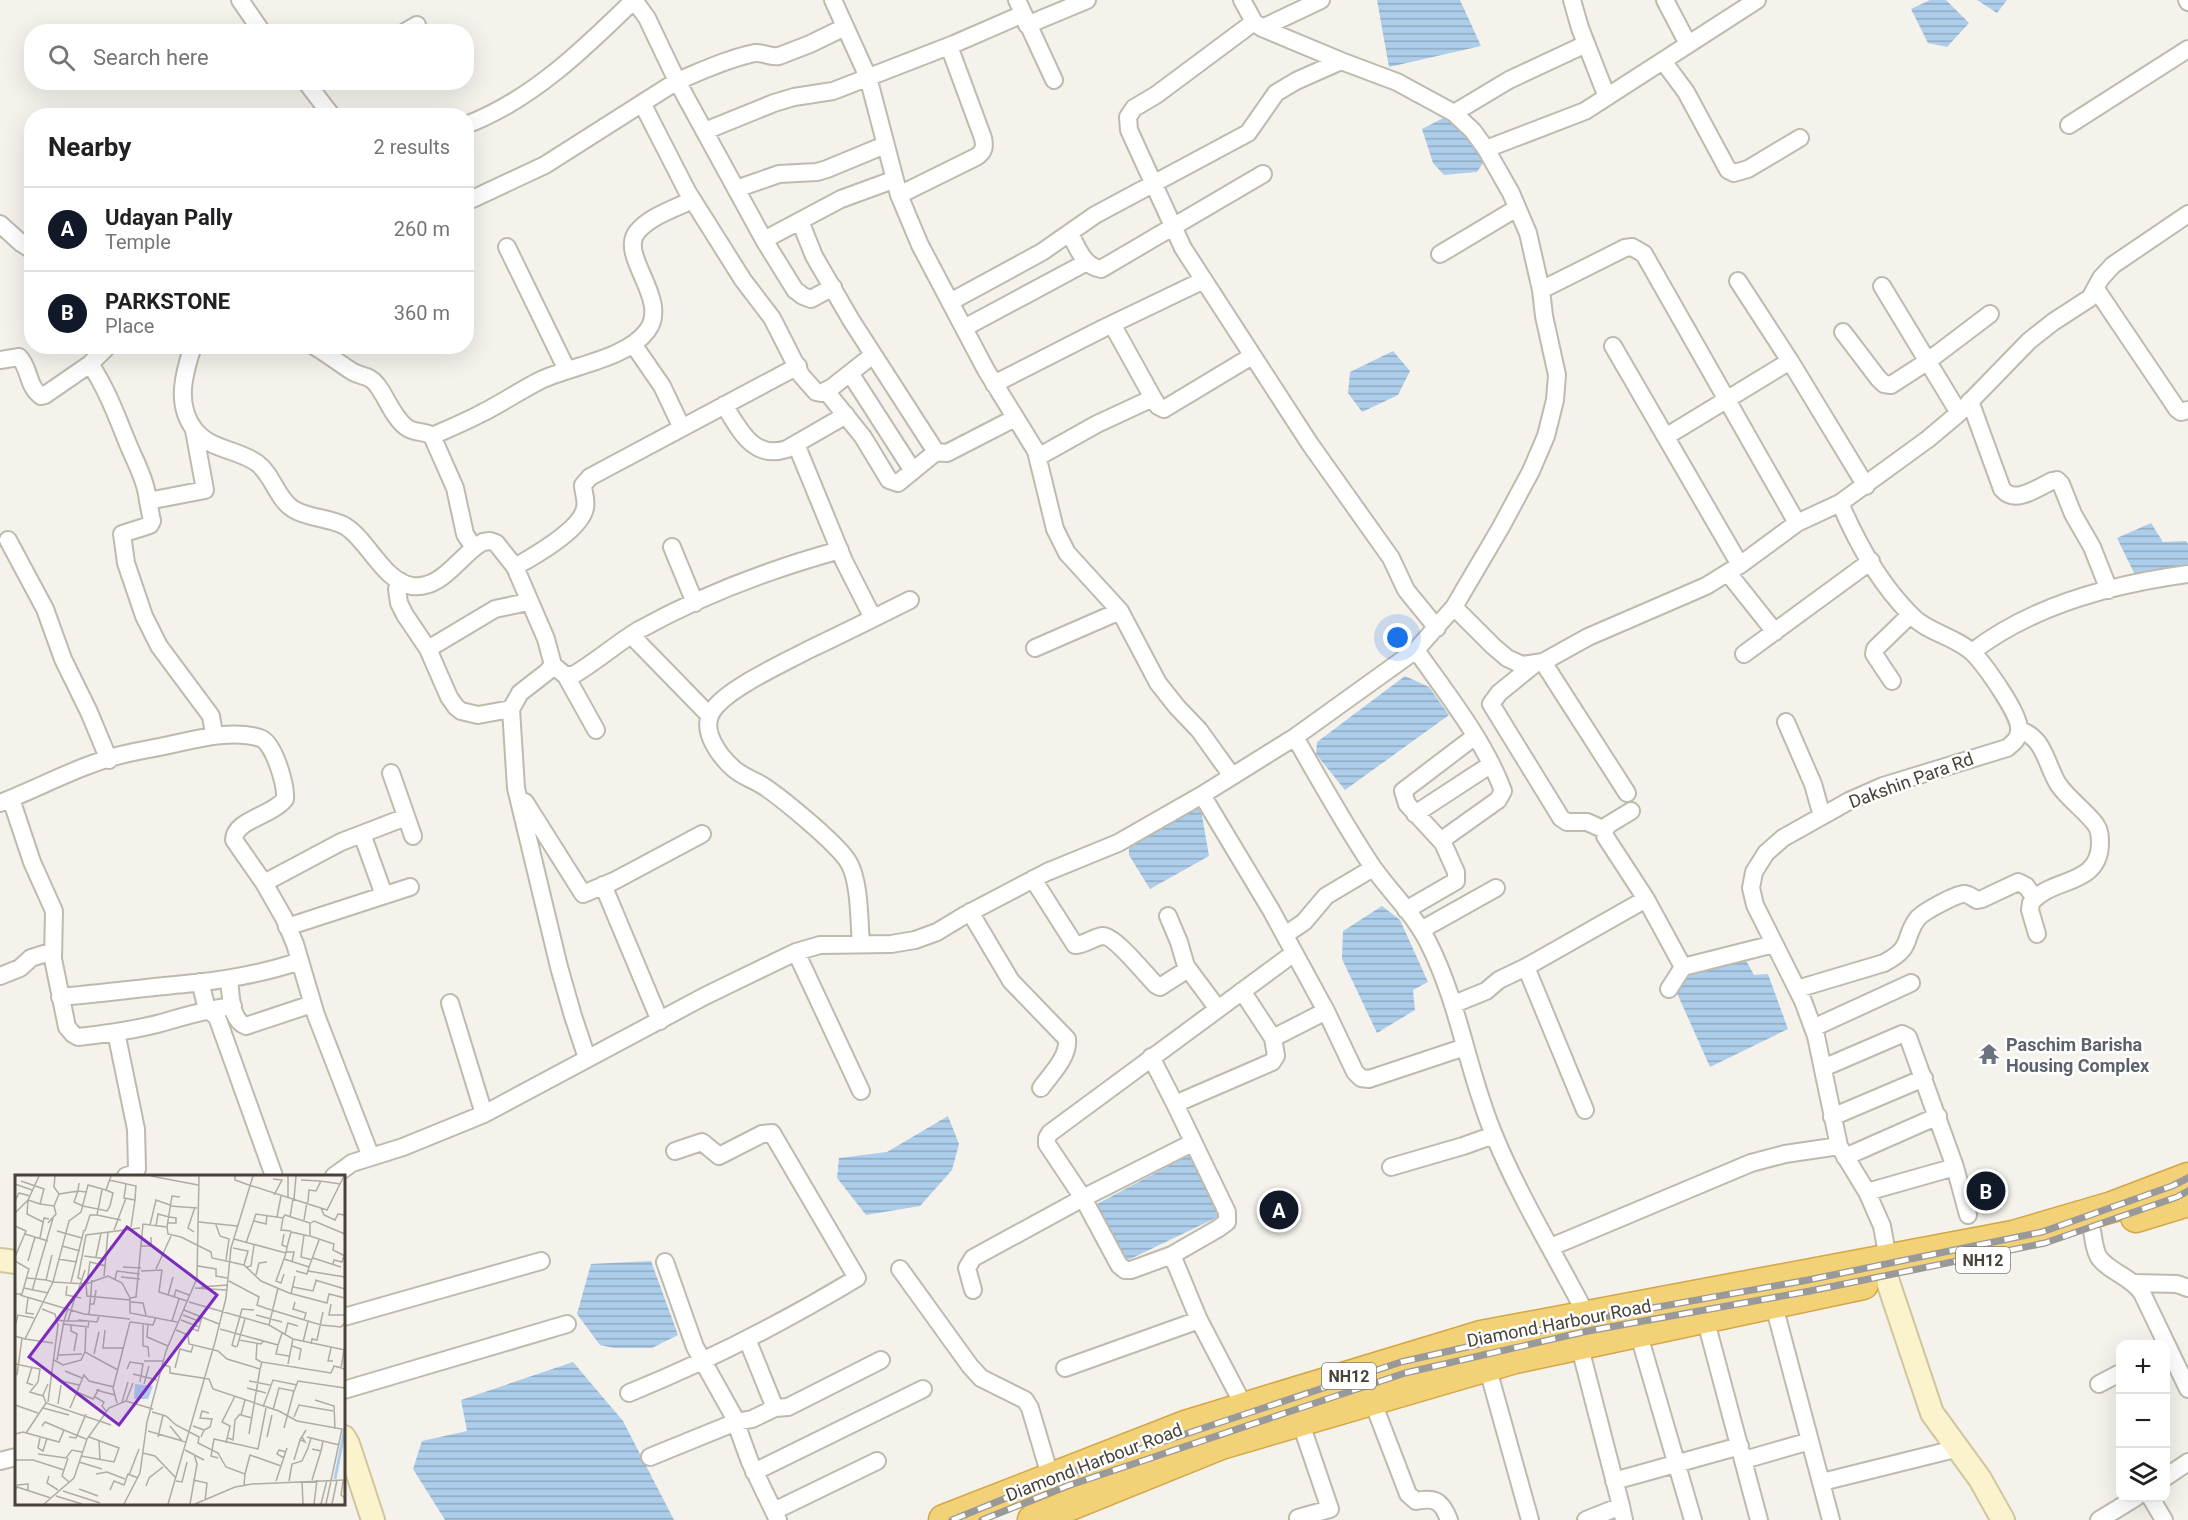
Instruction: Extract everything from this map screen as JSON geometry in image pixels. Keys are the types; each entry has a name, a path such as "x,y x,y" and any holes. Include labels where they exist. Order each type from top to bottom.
{"highway":[{"name":"Diamond Harbour Road","path":"944,1520 1188,1425 1481,1336 1518,1343 1888,1269 2112,1207 2188,1178"},
{"name":"Diamond Harbour Road","path":"1888,1269 2021,1252 2188,1201"},
{"name":"Diamond Harbour Road","path":"1583,1330 1638,1332 1704,1318 1771,1293"},
{"name":"Diamond Harbour Road","path":"1033,1520 1221,1444 1487,1366 1518,1343"}],"street":[{"path":"240,0 256,24"},
{"path":"474,122 491,116 525,94 586,46 634,0 647,18 677,81 764,240 795,290 811,299 833,287"},
{"path":"833,0 868,77 896,187 920,245 994,384 1030,440 1038,457 1055,529 1067,552 1120,611 1158,683 1199,730 1232,776"},
{"path":"705,131 774,103 794,97 833,91 949,46 1022,13 1087,0"},
{"path":"335,1175 352,1163 420,1141 484,1114 587,1058 796,952 820,945 891,944 915,940 937,932 1033,879 1118,843 1295,738 1416,650 1454,607 1531,471 1546,436 1555,400 1557,375 1528,233 1511,193 1486,149 1473,130 1454,113 1397,82 1341,61 1258,25 1242,0"},
{"path":"1321,0 1258,25 1134,108 1128,117 1129,130 1183,248 1310,444 1390,558 1406,590 1437,628"},
{"path":"1572,0 1607,97"},
{"path":"1665,0 1688,44"},
{"path":"1486,149 1585,111 1757,0"},
{"path":"1022,13 1054,80"},
{"path":"474,198 544,165 677,81 710,67 751,54 779,56 845,27"},
{"path":"1454,113 1509,80 1586,44"},
{"path":"764,240 858,192 896,187 976,158 984,151 983,138 949,46"},
{"path":"2069,125 2188,49"},
{"path":"951,302 1042,252 1095,215 1248,134 1266,106 1285,86 1341,61"},
{"path":"1663,61 1686,92 1728,170 1734,173 1748,169 1800,138"},
{"path":"316,90 327,108"},
{"path":"642,103 673,168 692,200 743,280 772,318 801,375 812,388 816,392 826,391 873,355"},
{"path":"736,189 779,174 817,172 885,145"},
{"path":"1070,234 1087,262 1093,267 1101,268 1110,265 1263,174"},
{"path":"432,436 478,415 540,381 609,356 633,344 652,323 654,312 653,302 635,253 633,241 637,233 646,225 662,214 692,200"},
{"path":"1440,254 1518,208"},
{"path":"1683,967 1646,899 1610,844 1605,830 1587,822 1567,822 1561,818 1491,704 1499,693 1540,662 1588,637 1683,597 1734,569 1797,523 1840,503 1866,486 1920,446 1965,407 2029,341 2053,322 2082,305 2096,290 2101,278 2112,265 2188,214"},
{"path":"800,221 814,256 873,355 936,452"},
{"path":"0,224 24,245"},
{"path":"507,247 567,370"},
{"path":"1541,290 1625,249 1632,247 1644,254 1797,523"},
{"path":"964,328 1087,262"},
{"path":"994,384 1204,280"},
{"path":"1738,281 1866,486"},
{"path":"1882,286 1928,361 1965,407 2002,489 2013,497 2057,480 2092,547 2109,590"},
{"path":"2096,290 2177,410 2181,412 2188,410"},
{"path":"1844,332 1884,384 1891,385 1899,382 1990,314"},
{"path":"1112,324 1158,406 1164,409 1252,356"},
{"path":"633,344 662,386 682,428"},
{"path":"1613,346 1667,436 1734,569 1775,632"},
{"path":"0,360 19,357 23,361 32,388 40,396 58,387 100,354"},
{"path":"148,501 205,490 194,430 183,405 184,372 190,354"},
{"path":"328,354 352,371 368,376 376,383 406,428 432,436 455,488 465,534 474,548"},
{"path":"1667,436 1790,361"},
{"path":"90,364 101,381 144,481 152,521 150,525 122,534 126,563 151,632 211,716 214,734"},
{"path":"515,567 545,548 578,521 586,507 583,485 586,481 603,469 798,366"},
{"path":"850,373 913,471"},
{"path":"826,391 863,437 889,480 898,483 936,452 947,453 1015,418"},
{"path":"1038,457 1097,424 1154,398"},
{"path":"724,405 741,432 754,446 767,452 777,452 796,444 846,415"},
{"path":"194,430 212,444 256,462 265,470 290,507 302,514 344,526 354,533 376,560 400,581 412,586 437,580 483,542 496,543 515,567 528,602 546,639 553,665 566,676 596,730"},
{"path":"796,444 840,550 873,618"},
{"path":"1840,503 1851,527 1892,594 1920,624 1972,652 2003,693 2018,718 2020,730 2029,733 2039,742 2049,768 2060,786 2097,827 2100,835 2100,851 2089,870 2035,898 2031,903 2037,934"},
{"path":"8,540 45,609 63,659 89,712 108,760"},
{"path":"672,547 695,603"},
{"path":"566,676 587,667 631,635 695,603 787,565 840,550"},
{"path":"1744,654 1871,561"},
{"path":"1972,652 2019,621 2056,605 2167,576 2188,574"},
{"path":"400,581 397,590 399,603 428,649 449,697 461,711 478,715 512,709"},
{"path":"861,944 855,881 849,863 838,850 784,801 764,786 734,769 711,738 707,724 712,710 742,686 775,667 910,600"},
{"path":"428,649 495,609 528,602"},
{"path":"1454,607 1507,658 1522,665 1540,662"},
{"path":"1035,648 1120,611"},
{"path":"1892,681 1874,654 1875,649 1910,615"},
{"path":"631,635 710,716"},
{"path":"1416,650 1474,737 1500,785 1502,796 1453,831 1443,843"},
{"path":"1540,662 1627,794"},
{"path":"553,665 514,700 512,709 516,788 562,976 587,1058"},
{"path":"1786,722 1813,784 1822,816"},
{"name":"Dakshin Para Rd","path":"1888,1269 1882,1226 1867,1192 1842,1152 1813,1028 1797,989 1755,905 1751,888 1754,872 1766,853 1783,838 1822,816 1883,786 2007,748 2017,739 2020,730"},
{"path":"233,1006 207,1009 160,1023 116,1032 78,1037 73,1035 67,1027 60,997 53,951 54,911 5,801 54,779 128,753 152,750 214,734 261,738 267,742 275,758 285,791 285,799 274,810 244,824 234,834 237,848 264,883 287,927 300,961 312,1004 371,1157"},
{"path":"1406,910 1456,880 1456,872 1443,843 1415,814 1404,797 1403,791 1474,737"},
{"path":"1295,738 1373,868 1420,930 1442,970 1454,1004 1477,1091 1494,1135 1525,1205 1551,1247 1583,1330 1622,1513 1586,1520"},
{"path":"1415,814 1490,765"},
{"path":"391,773 413,836"},
{"path":"516,788 583,894 655,860 702,834"},
{"path":"1202,795 1285,935 1326,1011 1341,1047 1361,1078 1370,1079 1465,1047"},
{"path":"1605,830 1608,825 1631,811"},
{"path":"264,883 317,854 406,817"},
{"path":"362,834 384,895"},
{"path":"1285,935 1304,922 1326,896 1373,868"},
{"path":"1033,879 1075,945 1081,945 1101,936 1108,937 1156,986 1160,987 1188,969"},
{"path":"1797,989 1884,963 1896,957 1906,946 1918,918 1927,911 1962,894 1977,900 1982,899 2022,882 2035,898"},
{"path":"603,885 660,1021"},
{"path":"287,927 410,887"},
{"path":"1420,930 1496,888"},
{"path":"1454,1004 1479,995 1499,980 1646,899"},
{"path":"970,912 1011,981 1067,1039 1068,1047 1064,1056 1041,1088"},
{"path":"1168,916 1188,969 1218,1009"},
{"path":"1669,989 1683,967 1774,944"},
{"path":"0,976 20,968 31,957 53,951"},
{"path":"796,952 861,1091"},
{"path":"1151,1057 1227,1212 1227,1222 1172,1255 1131,1270 1125,1270 1119,1265 1083,1198 1049,1149 1047,1138 1050,1133 1151,1057 1294,952"},
{"path":"60,997 116,993 229,979 272,971 300,961"},
{"path":"1526,967 1585,1110"},
{"path":"229,979 238,1022 246,1026 312,1004"},
{"path":"200,982 207,1009 217,1017 274,1175"},
{"path":"1813,1028 1911,983"},
{"path":"1174,1104 1272,1062 1276,1056 1273,1038 1242,991"},
{"path":"450,1003 484,1114"},
{"path":"1273,1038 1326,1011"},
{"path":"116,1032 136,1129 138,1163 137,1169 130,1175"},
{"path":"1823,1068 1902,1034 1908,1037 1938,1116 1968,1215"},
{"path":"1832,1117 1924,1078"},
{"path":"1551,1247 1751,1163 1785,1154 1842,1152 1938,1116"},
{"path":"629,1393 702,1362 857,1278 772,1133 762,1134 719,1156 702,1142 675,1151"},
{"path":"1391,1167 1494,1135"},
{"path":"973,1290 967,1269 973,1258 1083,1198 1192,1143"},
{"path":"1867,1192 1955,1167"},
{"path":"2092,1231 2099,1258 2135,1283 2142,1293 2163,1340"},
{"path":"1172,1255 1199,1320 1245,1408"},
{"path":"0,1260 15,1262"},
{"path":"345,1317 541,1261"},
{"path":"665,1262 702,1362 736,1422 754,1472 776,1515 877,1461"},
{"path":"900,1269 981,1378 1025,1400 1030,1408 1051,1479"},
{"path":"1888,1269 1926,1399 1941,1428 1959,1448 1990,1495 2003,1520"},
{"path":"2135,1283 2177,1284 2188,1288"},
{"path":"1771,1293 1831,1520"},
{"path":"1704,1318 1759,1520"},
{"path":"1065,1368 1199,1320"},
{"path":"345,1390 567,1324"},
{"path":"1638,1332 1693,1520"},
{"path":"747,1339 775,1408"},
{"path":"2170,1354 2188,1389"},
{"path":"650,1457 736,1422 752,1419 775,1408 788,1407 881,1360"},
{"path":"1487,1366 1530,1520"},
{"path":"2099,1384 2116,1376"},
{"path":"754,1472 923,1389"},
{"path":"1372,1400 1408,1494 1416,1501 1430,1498 1436,1501 1449,1520"},
{"path":"1298,1518 1330,1509 1300,1421"},
{"path":"345,1439 373,1520"},
{"path":"1614,1481 1677,1464 1810,1441"},
{"path":"1822,1482 1959,1448"},
{"path":"0,1461 15,1457"},
{"path":"2170,1475 2188,1462"},
{"path":"2099,1520 2127,1502"},
{"path":"2154,1502 2164,1520"}],"water":[{"path":"1377,0 1460,0 1481,46 1389,67"},
{"path":"1930,0 1946,0 1969,23 1947,47 1928,43 1911,9"},
{"path":"1977,0 2007,0 1997,13"},
{"path":"1451,114 1485,160 1477,172 1444,175 1433,163 1422,129"},
{"path":"1393,351 1410,371 1398,395 1362,412 1348,393 1350,372"},
{"path":"2151,523 2163,542 2186,541 2188,564 2138,581 2117,538"},
{"path":"1405,676 1429,687 1449,715 1345,790 1316,754 1317,742"},
{"path":"1200,804 1209,856 1150,889 1129,855 1129,845"},
{"path":"1382,906 1400,920 1428,982 1413,990 1415,1010 1377,1033 1342,959 1343,931"},
{"path":"1743,955 1754,975 1768,974 1788,1029 1710,1067 1672,982"},
{"path":"948,1116 959,1144 952,1170 920,1206 866,1215 837,1178 839,1158 887,1152"},
{"path":"1193,1153 1222,1215 1126,1261 1097,1204"},
{"path":"651,1261 678,1335 652,1348 614,1348 600,1345 577,1314 591,1264"},
{"path":"573,1362 623,1421 674,1520 445,1520 413,1469 422,1441 467,1431 461,1400"}],"railway":[{"path":"952,1520 1063,1475 1401,1362 1586,1320 1808,1280 2042,1232 2172,1186 2188,1178"},
{"path":"982,1520 1067,1486 1405,1373 1588,1331 1810,1291 2045,1243 2177,1197 2188,1191"}],"place":[{"name":"Paschim Barisha Housing Complex","path":"1989,1054"},
{"name":"PARKSTONE","path":"1986,1191"},
{"name":"Udayan Pally","path":"1279,1210"}]}
